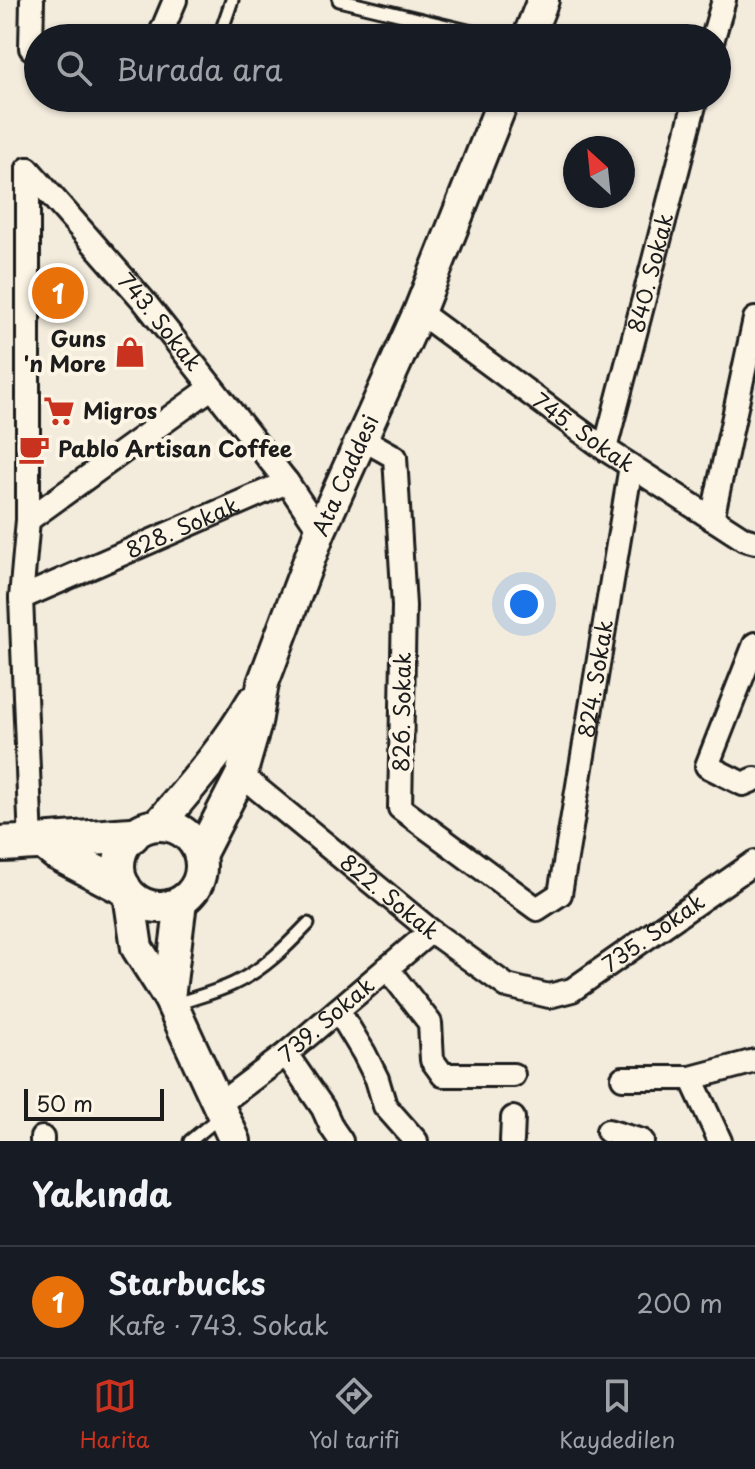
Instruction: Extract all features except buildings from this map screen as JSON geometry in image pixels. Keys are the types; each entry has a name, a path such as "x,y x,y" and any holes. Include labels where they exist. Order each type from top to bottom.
{"main road":[{"path":"534,24 543,0"},
{"name":"Ata Caddesi","path":"200,855 241,775 256,723 263,683 320,531 419,312 498,112"},
{"path":"225,1120 171,1002 137,948 126,890 119,873 119,859 123,846 145,830 204,771 236,730 263,683"},
{"path":"172,826 194,843 200,855 201,868 192,893 181,902 156,908 143,904 126,890 56,852 25,843 172,826"},
{"path":"171,1002 181,902"}],"street":[{"path":"32,0 34,24"},
{"path":"165,24 175,0"},
{"path":"717,24 724,0"},
{"name":"840. Sokak","path":"605,449 692,112"},
{"name":"743. Sokak","path":"28,520 28,169 143,300 287,482"},
{"name":"745. Sokak","path":"419,312 605,449 744,539 755,542"},
{"path":"712,519 755,319"},
{"path":"25,843 21,598 28,520 211,388"},
{"name":"826. Sokak","path":"361,438 395,457 404,606 400,808 537,909 560,894"},
{"name":"824. Sokak","path":"560,894 631,466"},
{"path":"287,482 320,531"},
{"name":"828. Sokak","path":"21,598 287,482"},
{"path":"755,644 707,766 743,784 755,779"},
{"name":"822. Sokak","path":"241,775 431,931 507,986 549,996"},
{"name":"735. Sokak","path":"549,996 572,990 755,862"},
{"name":"739. Sokak","path":"225,1120 286,1054 431,931"},
{"path":"387,968 430,1023 432,1060 443,1075 513,1075"},
{"path":"338,1010 377,1079 385,1106 416,1141"},
{"path":"286,1054 323,1108 341,1141"},
{"path":"623,1078 691,1078 755,1061"},
{"path":"691,1078 719,1141"},
{"path":"512,1141 513,1118"},
{"path":"609,1129 642,1141"}],"lane":[{"path":"224,24 232,0"},
{"path":"339,0 439,24"},
{"path":"171,1002 215,991 254,972 285,948 308,924"},
{"path":"190,1141 225,1120"}],"place":[{"name":"Starbucks","path":"58,293"},
{"name":"Guns 'n More","path":"130,352"},
{"name":"Migros","path":"59,411"},
{"name":"Pablo Artisan Coffee","path":"34,449"}]}
